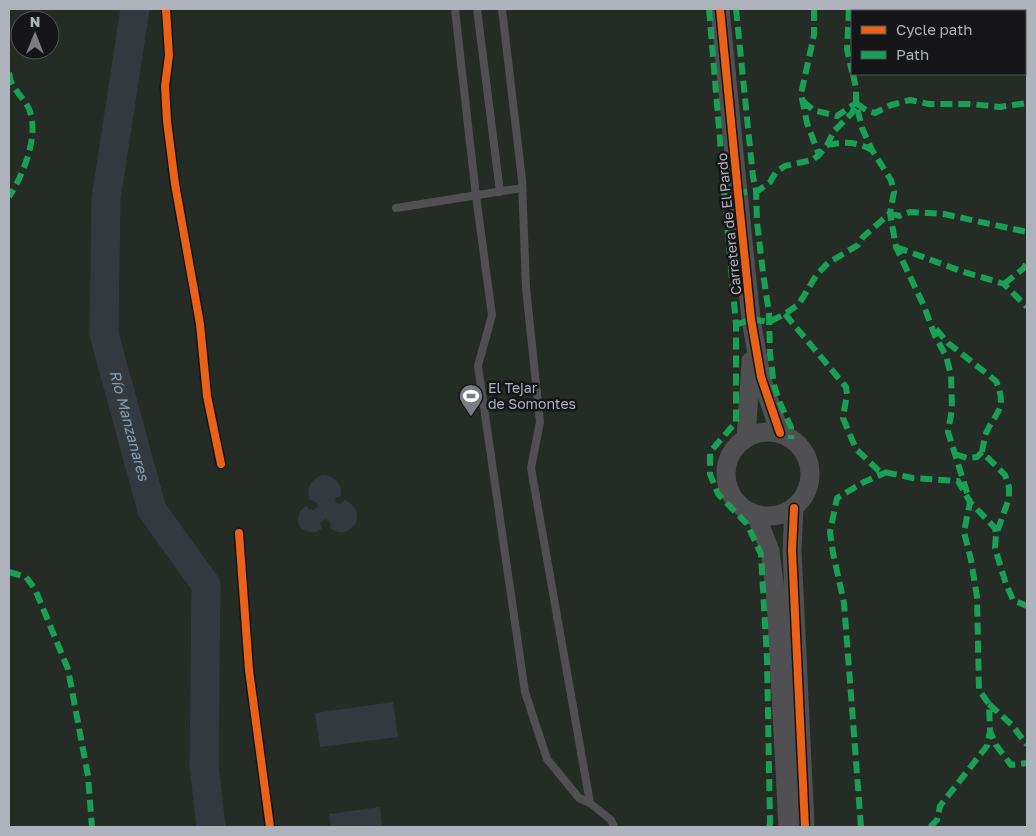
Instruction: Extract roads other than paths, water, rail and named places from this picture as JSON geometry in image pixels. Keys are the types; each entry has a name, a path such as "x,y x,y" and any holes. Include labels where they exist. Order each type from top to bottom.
{"street":[{"name":"Carretera de El Pardo","path":"720,9 752,319 761,377 780,433"},
{"name":"Carretera de El Pardo","path":"746,438 751,378 752,319"},
{"path":"762,432 780,433 793,440 804,452 810,466 810,481 804,496 794,508 776,515 756,515 741,508 730,495 725,480 726,464 734,449 746,438 762,432"},
{"path":"792,826 792,550 794,508"},
{"path":"756,515 770,551 776,599 792,826"}],"lane":[{"path":"455,9 476,196 492,315 478,366 525,692 547,759 579,798 590,803 611,820 614,827"},
{"path":"477,9 500,192"},
{"path":"502,9 522,188 526,288 540,422 531,468 590,803"},
{"path":"396,208 522,188"}],"waterway":[{"name":"Río Manzanares","path":"135,9 106,199 104,334 152,510 206,585 204,765 211,827"}],"place":[{"name":"El Tejar de Somontes","path":"471,417"}]}
